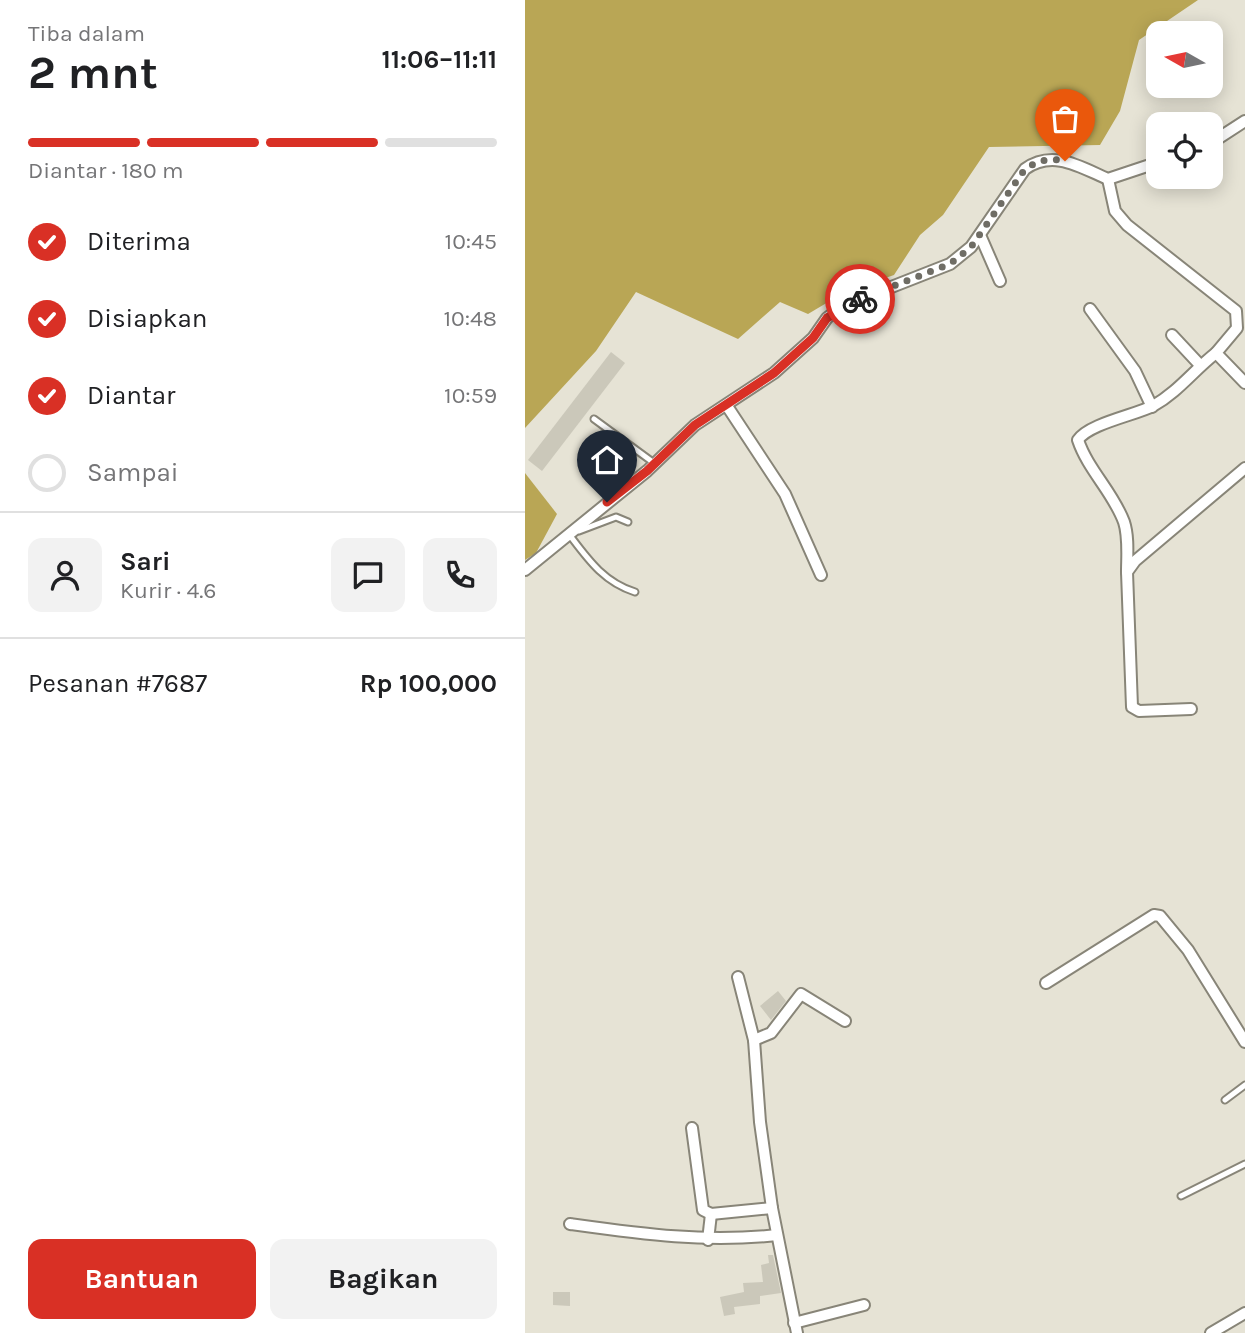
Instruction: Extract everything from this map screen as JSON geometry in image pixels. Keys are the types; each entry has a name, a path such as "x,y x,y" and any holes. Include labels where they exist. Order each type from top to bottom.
{"street":[{"path":"1223,135 1245,121"},
{"path":"525,570 655,463 695,425 774,373 813,338 827,318 842,306 950,264 979,235 1025,169 1036,161 1049,158 1065,161 1108,179 1146,166"},
{"path":"1108,179 1115,211 1126,225 1236,311 1237,328 1177,391 1151,407 1088,431 1078,440 1084,456 1117,506 1126,525 1132,706 1139,711 1191,709"},
{"path":"979,235 1000,281"},
{"path":"1090,309 1135,371 1151,407"},
{"path":"1172,335 1200,365"},
{"path":"1216,353 1245,383"},
{"path":"727,406 785,494 821,575"},
{"path":"1127,572 1135,561 1245,468"},
{"path":"1046,982 1154,915 1160,915 1188,950 1245,1042"},
{"path":"738,977 754,1040 760,1122 772,1208 796,1328 864,1305"},
{"path":"754,1040 771,1033 801,994 845,1021"},
{"path":"692,1128 703,1210 711,1214 772,1208"},
{"path":"708,1240 711,1214"},
{"path":"570,1224 676,1239 708,1240 778,1235"},
{"path":"1211,1333 1245,1313"}],"lane":[{"path":"594,419 655,463"},
{"path":"628,522 616,517 569,534 583,555 610,581 635,592"},
{"path":"1225,1100 1245,1085"},
{"path":"1181,1196 1245,1164"}],"shaded area":[{"path":"525,0 1198,0 1167,21 1146,21 1146,35 1139,40 1120,111 1100,145 989,147 943,215 920,235 894,275 845,292 808,314 780,302 738,339 636,292 596,351 525,428"},
{"path":"525,473 557,514 536,553 525,560"}],"building":[{"path":"611,352 625,363 542,471 528,460"},
{"path":"778,991 786,1001 771,1020 760,1006"},
{"path":"768,1255 773,1255 781,1293 760,1296 760,1304 734,1307 735,1314 724,1316 720,1297 744,1292 743,1283 763,1282 761,1265 769,1263"},
{"path":"553,1292 570,1292 570,1306 553,1305"}],"way so far":[{"path":"860,299 950,264 971,247 1025,169 1036,161 1049,158 1065,161"}],"route":[{"path":"607,502 647,471 695,425 774,373 813,338 827,318 842,306 860,299"}]}
